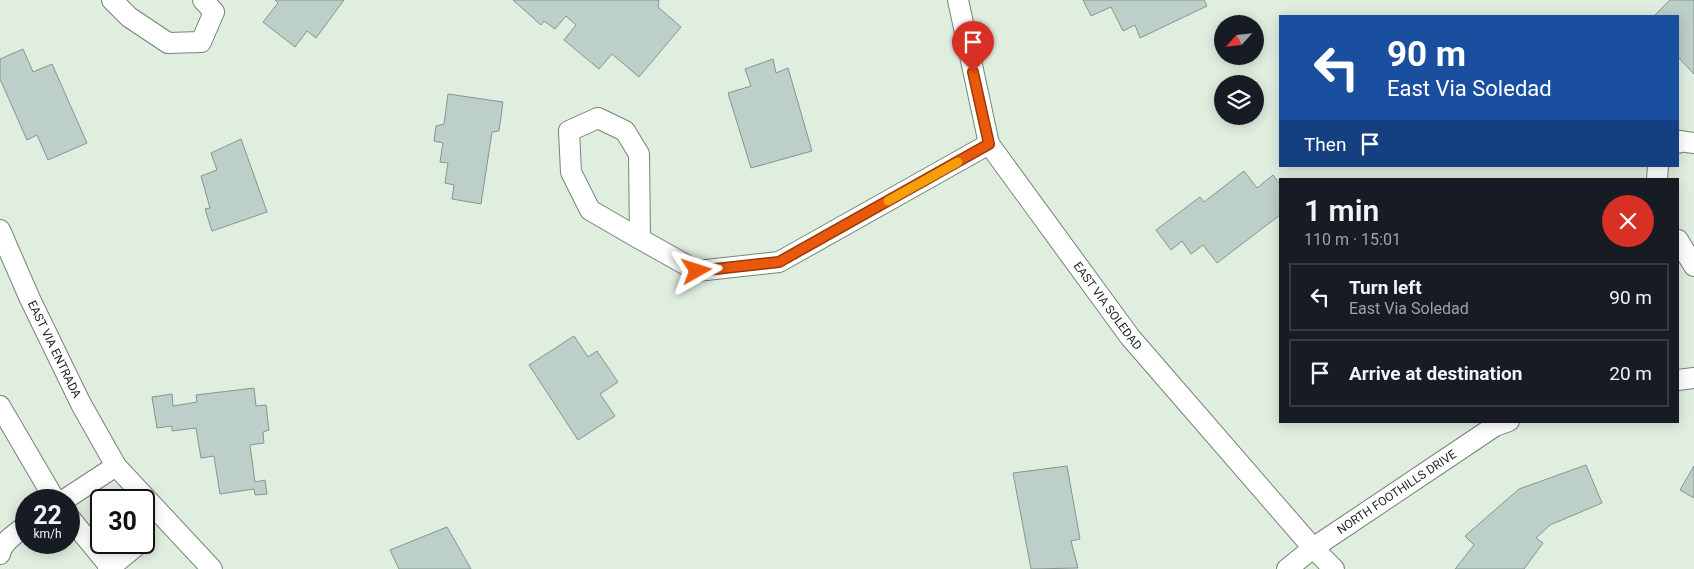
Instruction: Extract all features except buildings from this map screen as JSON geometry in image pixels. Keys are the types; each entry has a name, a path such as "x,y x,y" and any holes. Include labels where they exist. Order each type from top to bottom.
{"street":[{"path":"112,0 129,17 168,44 201,42 214,12 203,0"},
{"name":"EAST VIA SOLEDAD","path":"958,0 989,144 1130,337 1313,548 1334,569"},
{"path":"640,238 640,154 625,131 598,118 569,131 571,172 590,210 697,271 779,262 989,144"},
{"path":"1679,142 1694,143"},
{"name":"EAST VIA ENTRADA","path":"0,230 30,299 81,404 116,466 212,569"},
{"path":"1679,242 1694,266"},
{"path":"1679,380 1694,378"},
{"path":"0,406 49,489"},
{"name":"NORTH FOOTHILLS DRIVE","path":"1287,569 1313,548 1495,426 1503,423"},
{"path":"80,490 116,466"},
{"path":"155,531 167,521"},
{"path":"80,531 110,568 127,554"},
{"path":"0,554 1,549 15,534"}],"slow traffic":[{"path":"888,201 958,162"}],"route":[{"path":"697,271 779,262 989,144 973,72"}]}
